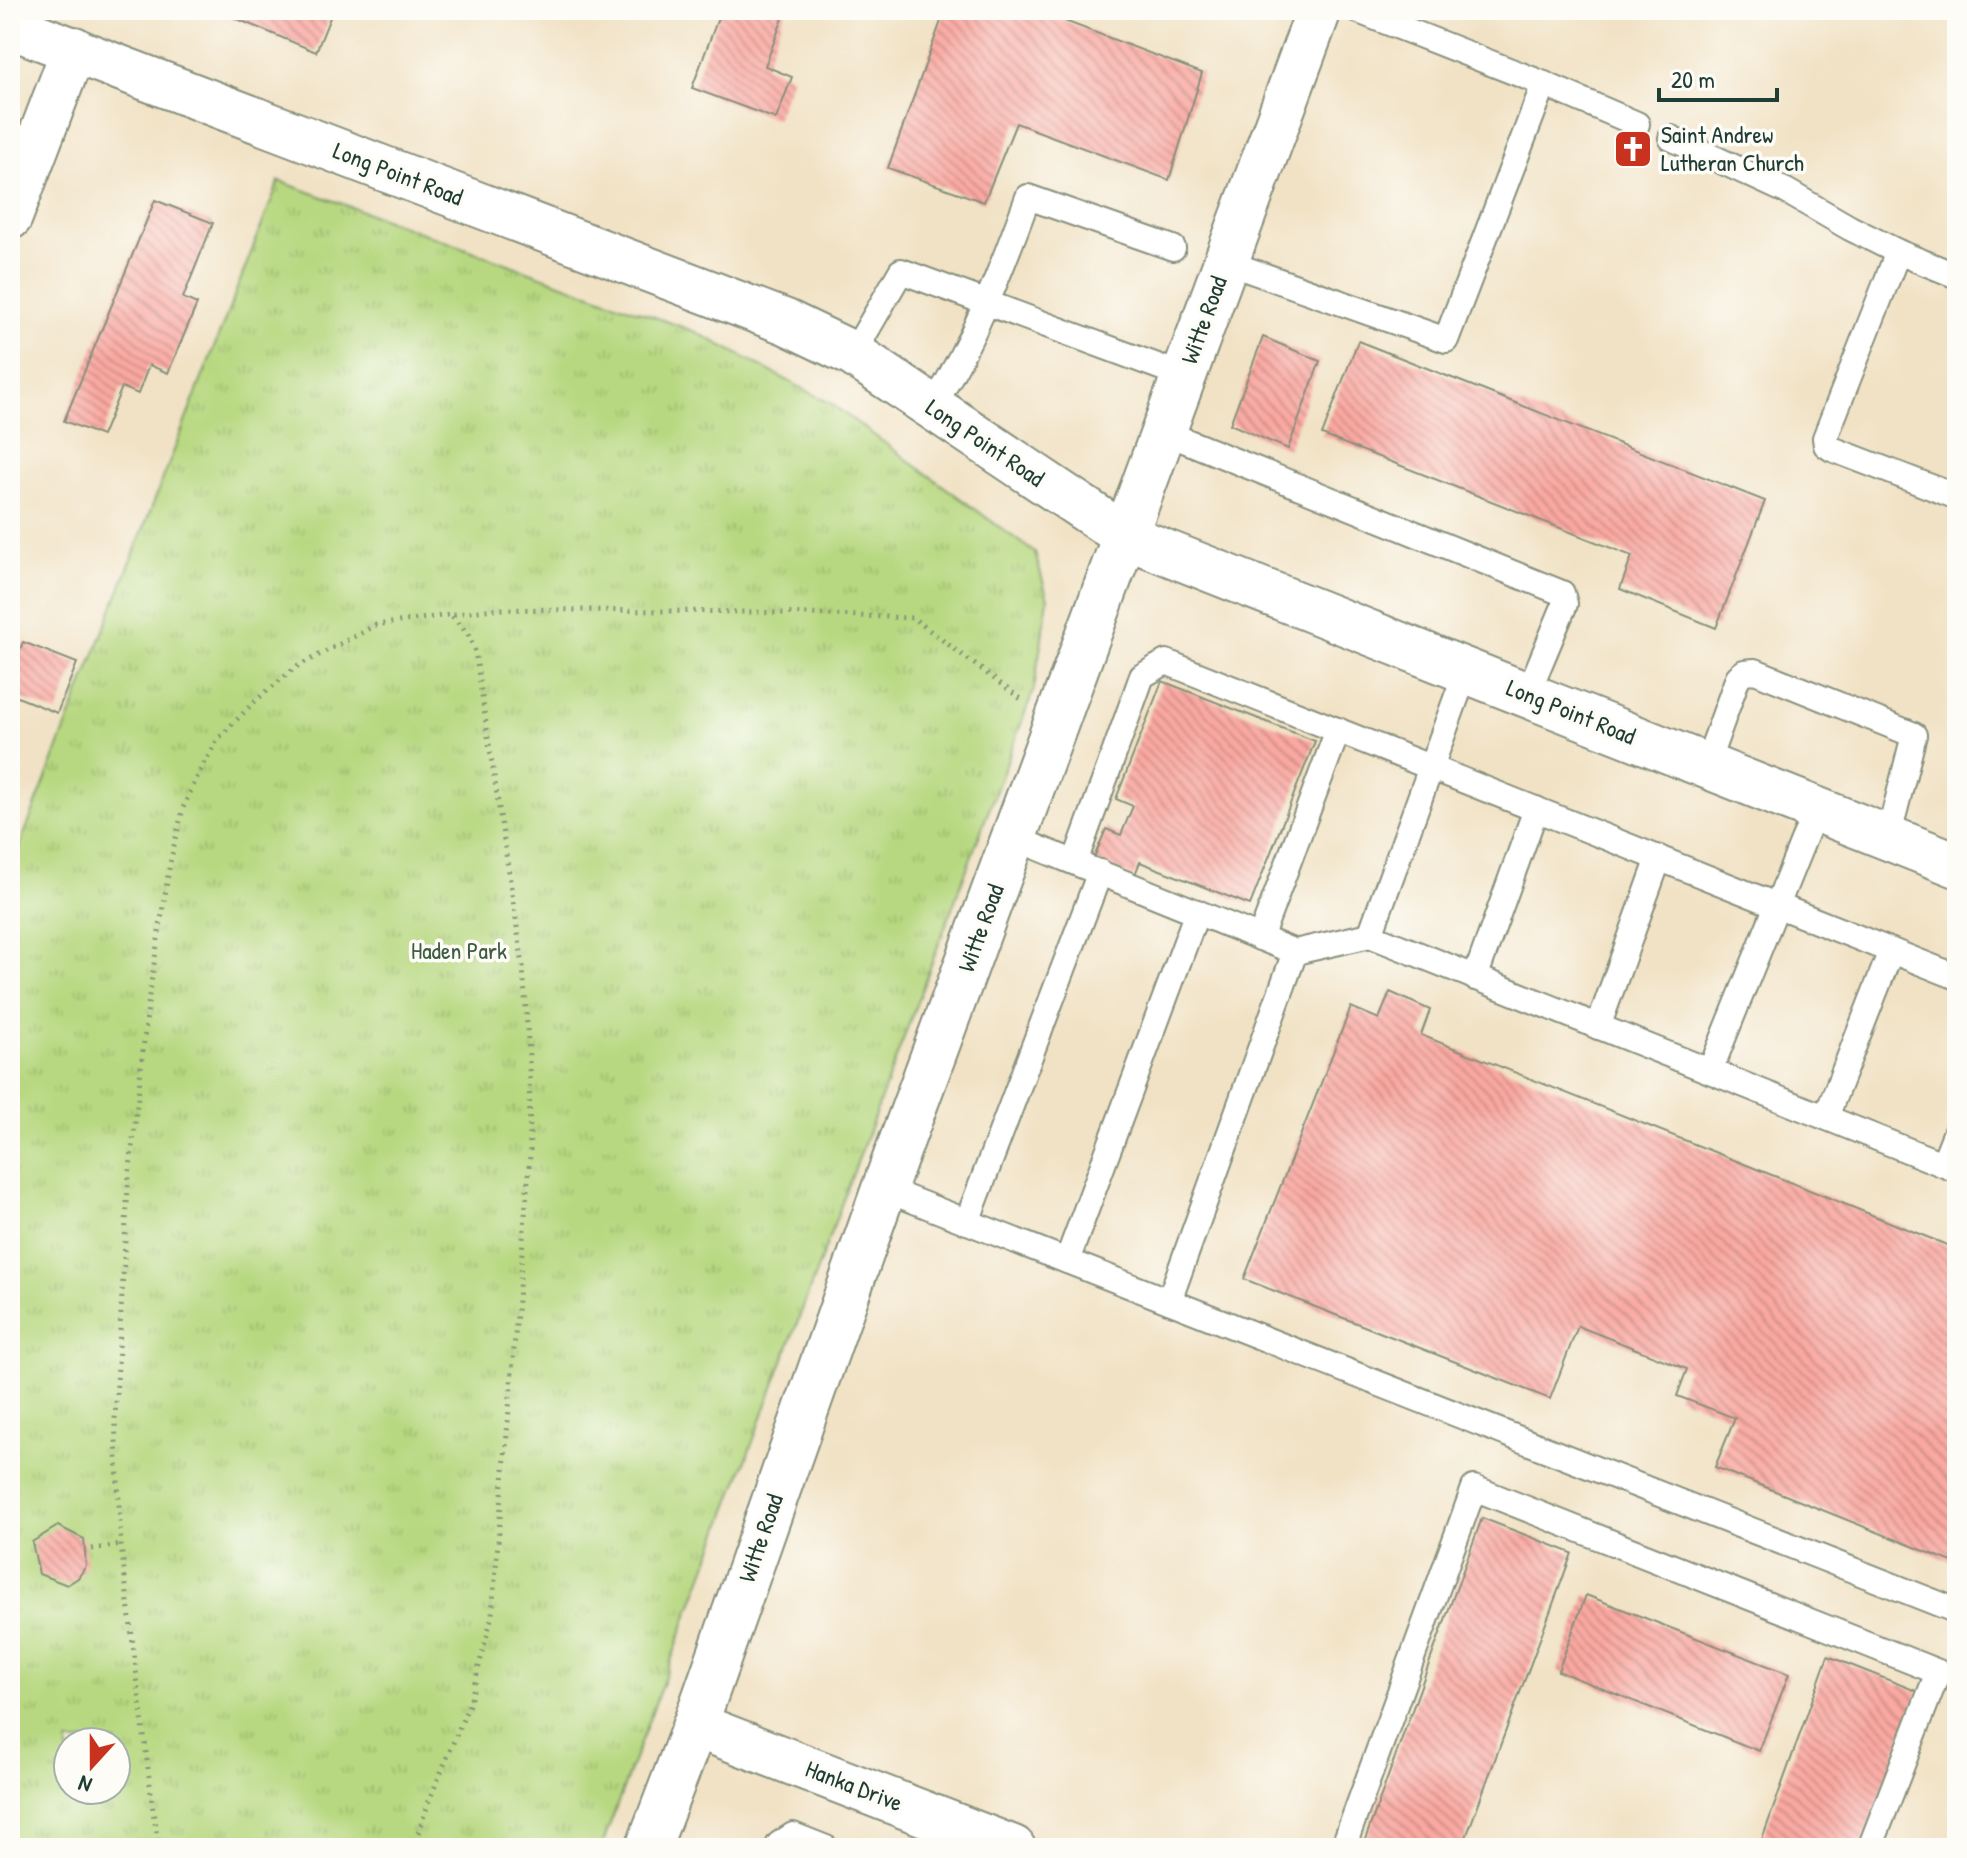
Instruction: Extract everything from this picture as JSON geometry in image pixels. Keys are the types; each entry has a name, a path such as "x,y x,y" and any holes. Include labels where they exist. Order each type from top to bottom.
{"street":[{"name":"Witte Road","path":"648,1848 695,1725 884,1189 1319,10"},
{"name":"Long Point Road","path":"10,26 786,322 853,354 1125,536 1957,865"},
{"path":"10,217 74,49"},
{"name":"Hanka Drive","path":"695,1725 1013,1848"}],"lane":[{"path":"1356,10 1637,124"},
{"path":"1226,262 1446,340 1544,84"},
{"path":"1671,138 1786,191 1898,252 1957,276"},
{"path":"932,408 955,370 988,303 1028,197 1173,248"},
{"path":"1898,252 1825,438 1826,445 1957,497"},
{"path":"853,354 901,271 1184,376"},
{"path":"1164,432 1562,593 1565,604 1527,695"},
{"path":"1075,862 1142,676 1166,662 1957,977"},
{"path":"1370,935 1466,671"},
{"path":"1706,766 1738,677 1744,672 1755,671 1914,735 1888,838"},
{"path":"1260,938 1338,730"},
{"path":"1475,978 1536,809"},
{"path":"1710,1071 1816,809"},
{"path":"1014,838 1295,952 1370,935 1950,1167 1957,1129"},
{"path":"1598,1027 1659,858"},
{"path":"967,1222 1100,872"},
{"path":"1067,1261 1197,912"},
{"path":"1826,1117 1891,951"},
{"path":"1169,1301 1295,952"},
{"path":"884,1189 1957,1611"},
{"path":"1343,1848 1474,1488 1938,1672 1870,1848"},
{"path":"777,1848 793,1835 826,1848"}],"path":[{"path":"160,1848 121,1545 115,1419 128,1186 149,996 170,863 183,808 218,739 254,702 296,667 376,625 493,609 913,618 1055,725"},
{"path":"413,1848 470,1702 492,1615 530,1155 529,1056 523,966 509,866 475,651 468,634 451,614"},
{"path":"92,1549 121,1545"}],"green space":[{"name":"Haden Park","path":"279,181 696,332 830,403 1035,553 1048,599 1034,689 601,1848 10,1848 10,871"}],"building":[{"path":"216,10 333,10 316,52"},
{"path":"721,10 786,10 765,66 792,77 776,119 692,88"},
{"path":"945,10 1036,10 1202,73 1169,180 1016,123 984,202 888,168"},
{"path":"155,200 213,223 183,298 197,304 168,373 149,365 138,394 122,387 102,436 64,421"},
{"path":"1263,337 1320,361 1288,449 1230,424"},
{"path":"1358,341 1765,501 1716,628 1620,589 1632,556 1322,435"},
{"path":"23,642 77,663 57,713 10,694 10,675"},
{"path":"1162,681 1315,741 1250,905 1140,862 1134,877 1093,860 1106,829 1121,835 1133,806 1116,799"},
{"path":"1390,992 1430,1010 1421,1035 1957,1249 1957,1564 1715,1467 1735,1418 1677,1396 1687,1369 1578,1326 1550,1399 1244,1279 1351,1007 1379,1019"},
{"path":"1482,1518 1572,1553 1462,1848 1362,1848"},
{"path":"58,1526 84,1539 86,1566 78,1578 67,1585 39,1574 32,1542"},
{"path":"1586,1595 1789,1674 1759,1751 1558,1671"},
{"path":"1828,1656 1919,1692 1860,1848 1759,1848"}],"place":[{"name":"Saint Andrew Lutheran Church","path":"1633,149"}]}
